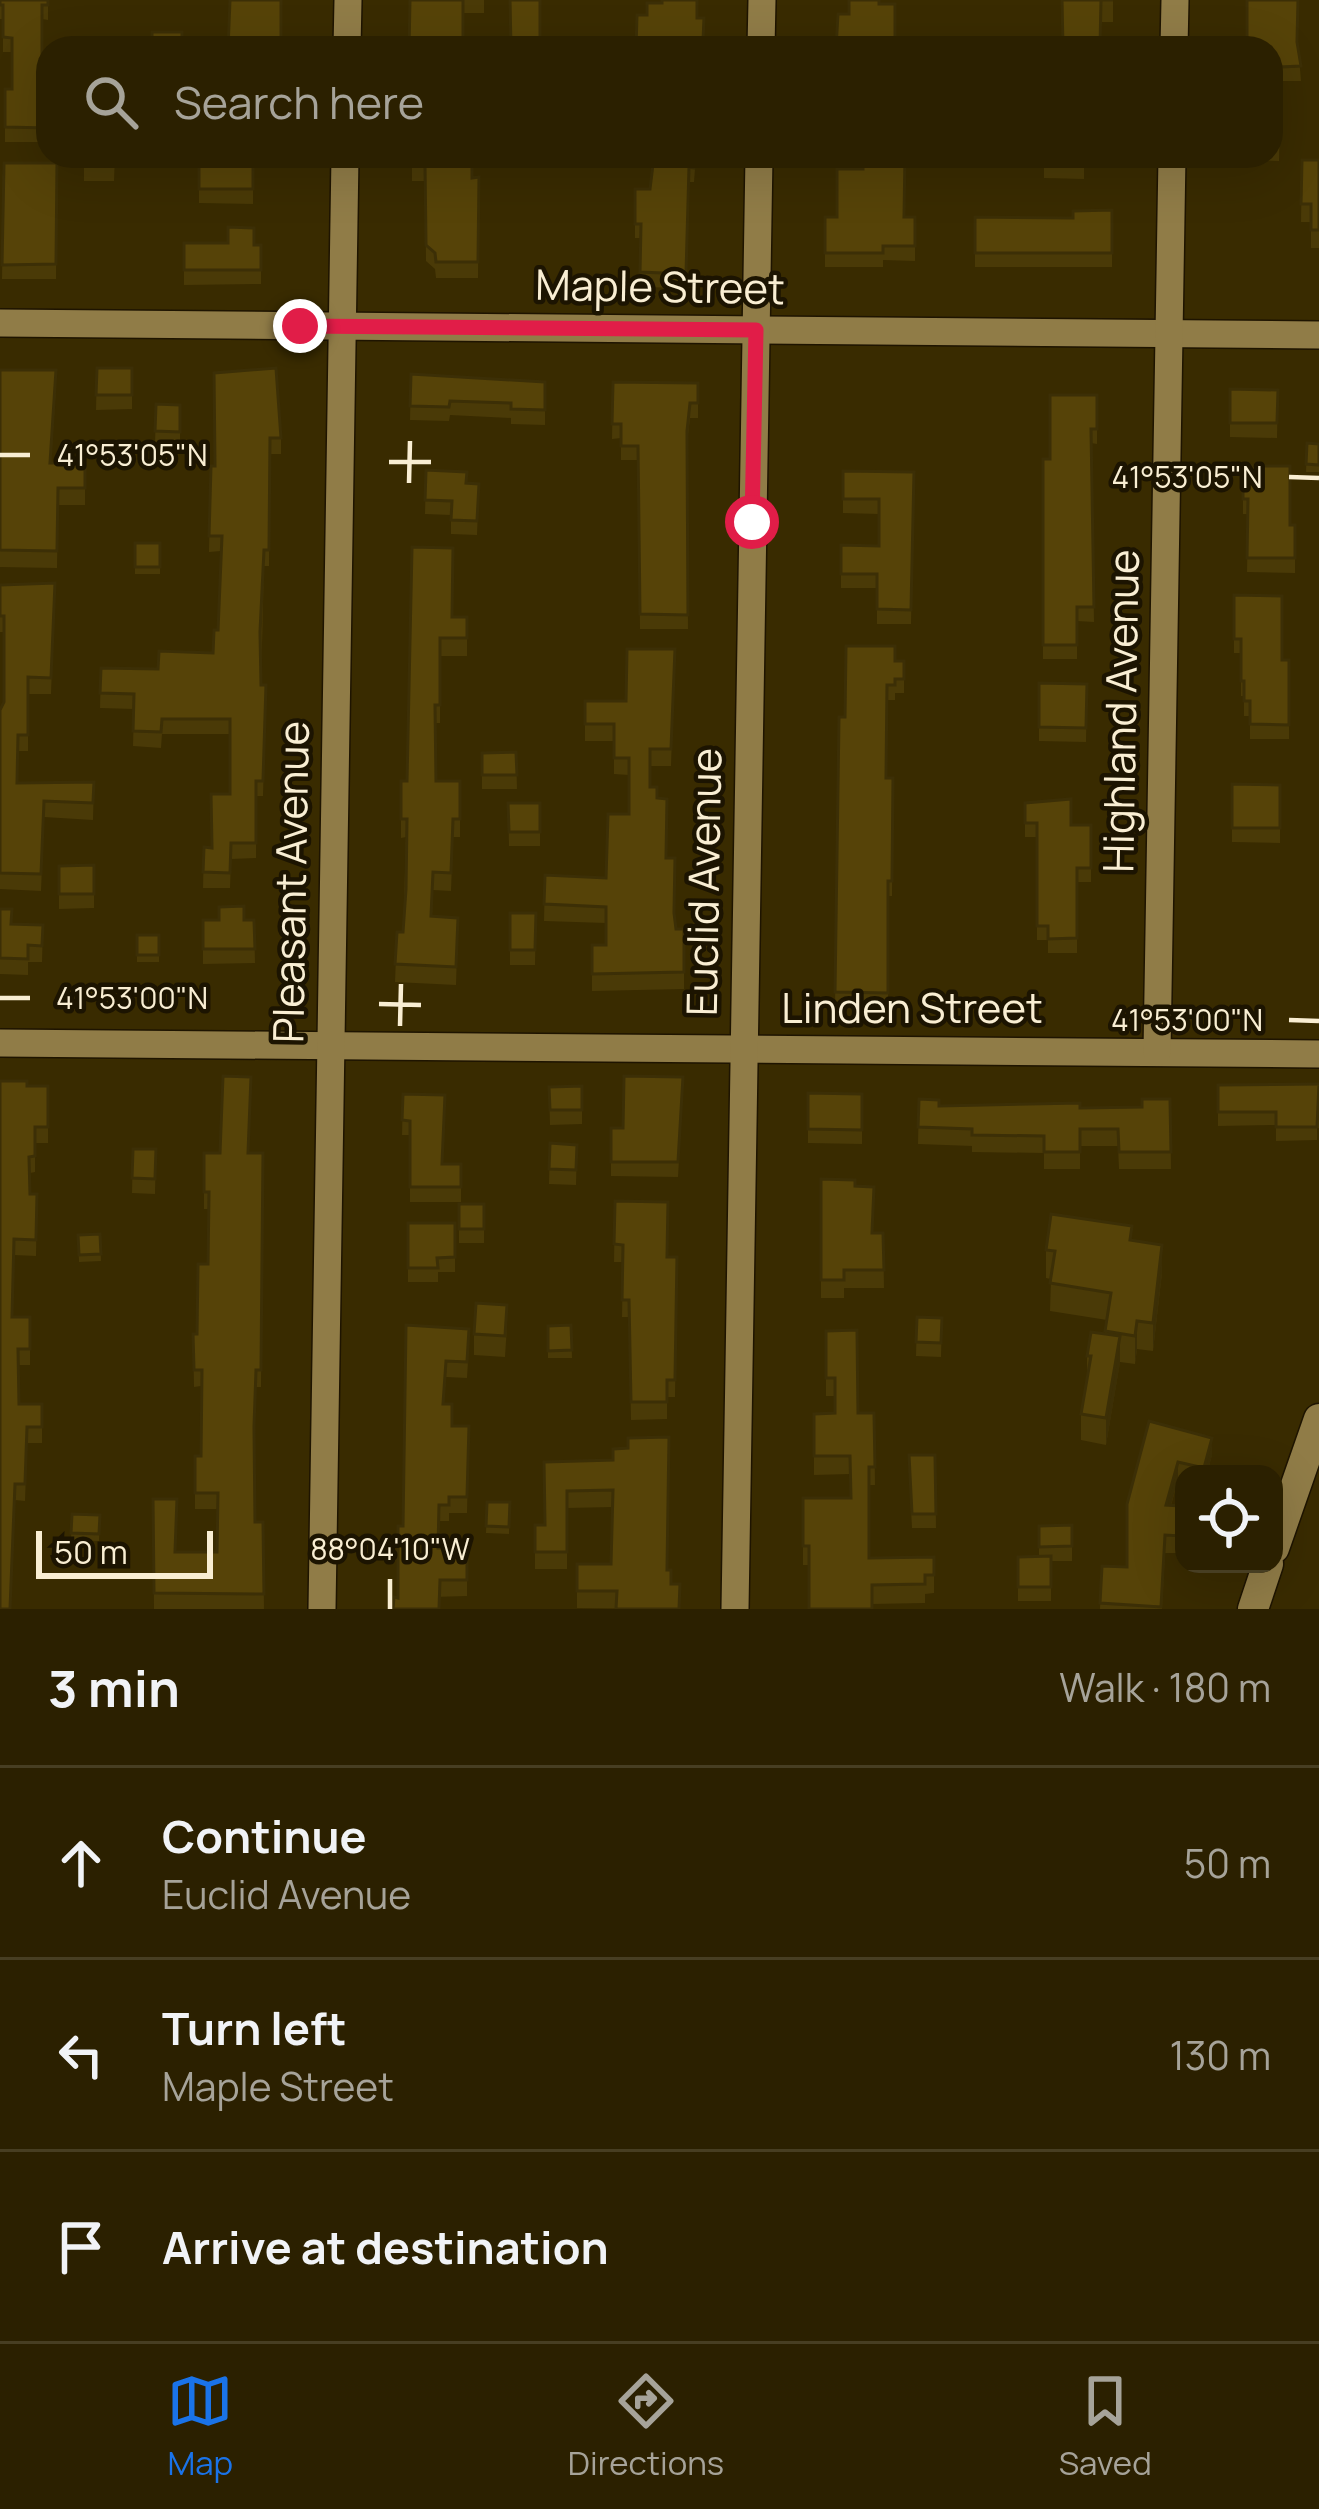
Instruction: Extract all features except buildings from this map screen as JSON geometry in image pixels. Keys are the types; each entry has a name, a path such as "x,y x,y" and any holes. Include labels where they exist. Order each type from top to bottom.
{"street":[{"path":"347,36 348,0"},
{"path":"761,36 762,0"},
{"path":"1174,36 1175,0"},
{"name":"Pleasant Avenue","path":"322,1609 345,168"},
{"name":"Euclid Avenue","path":"735,1609 759,168"},
{"name":"Highland Avenue","path":"1157,1052 1172,168"},
{"name":"Maple Street","path":"0,323 1319,335"},
{"name":"Linden Street","path":"0,1043 1319,1054"},
{"path":"1283,1522 1319,1419"},
{"path":"1253,1609 1265,1573"}],"route":[{"path":"300,326 756,330 752,522"}]}
